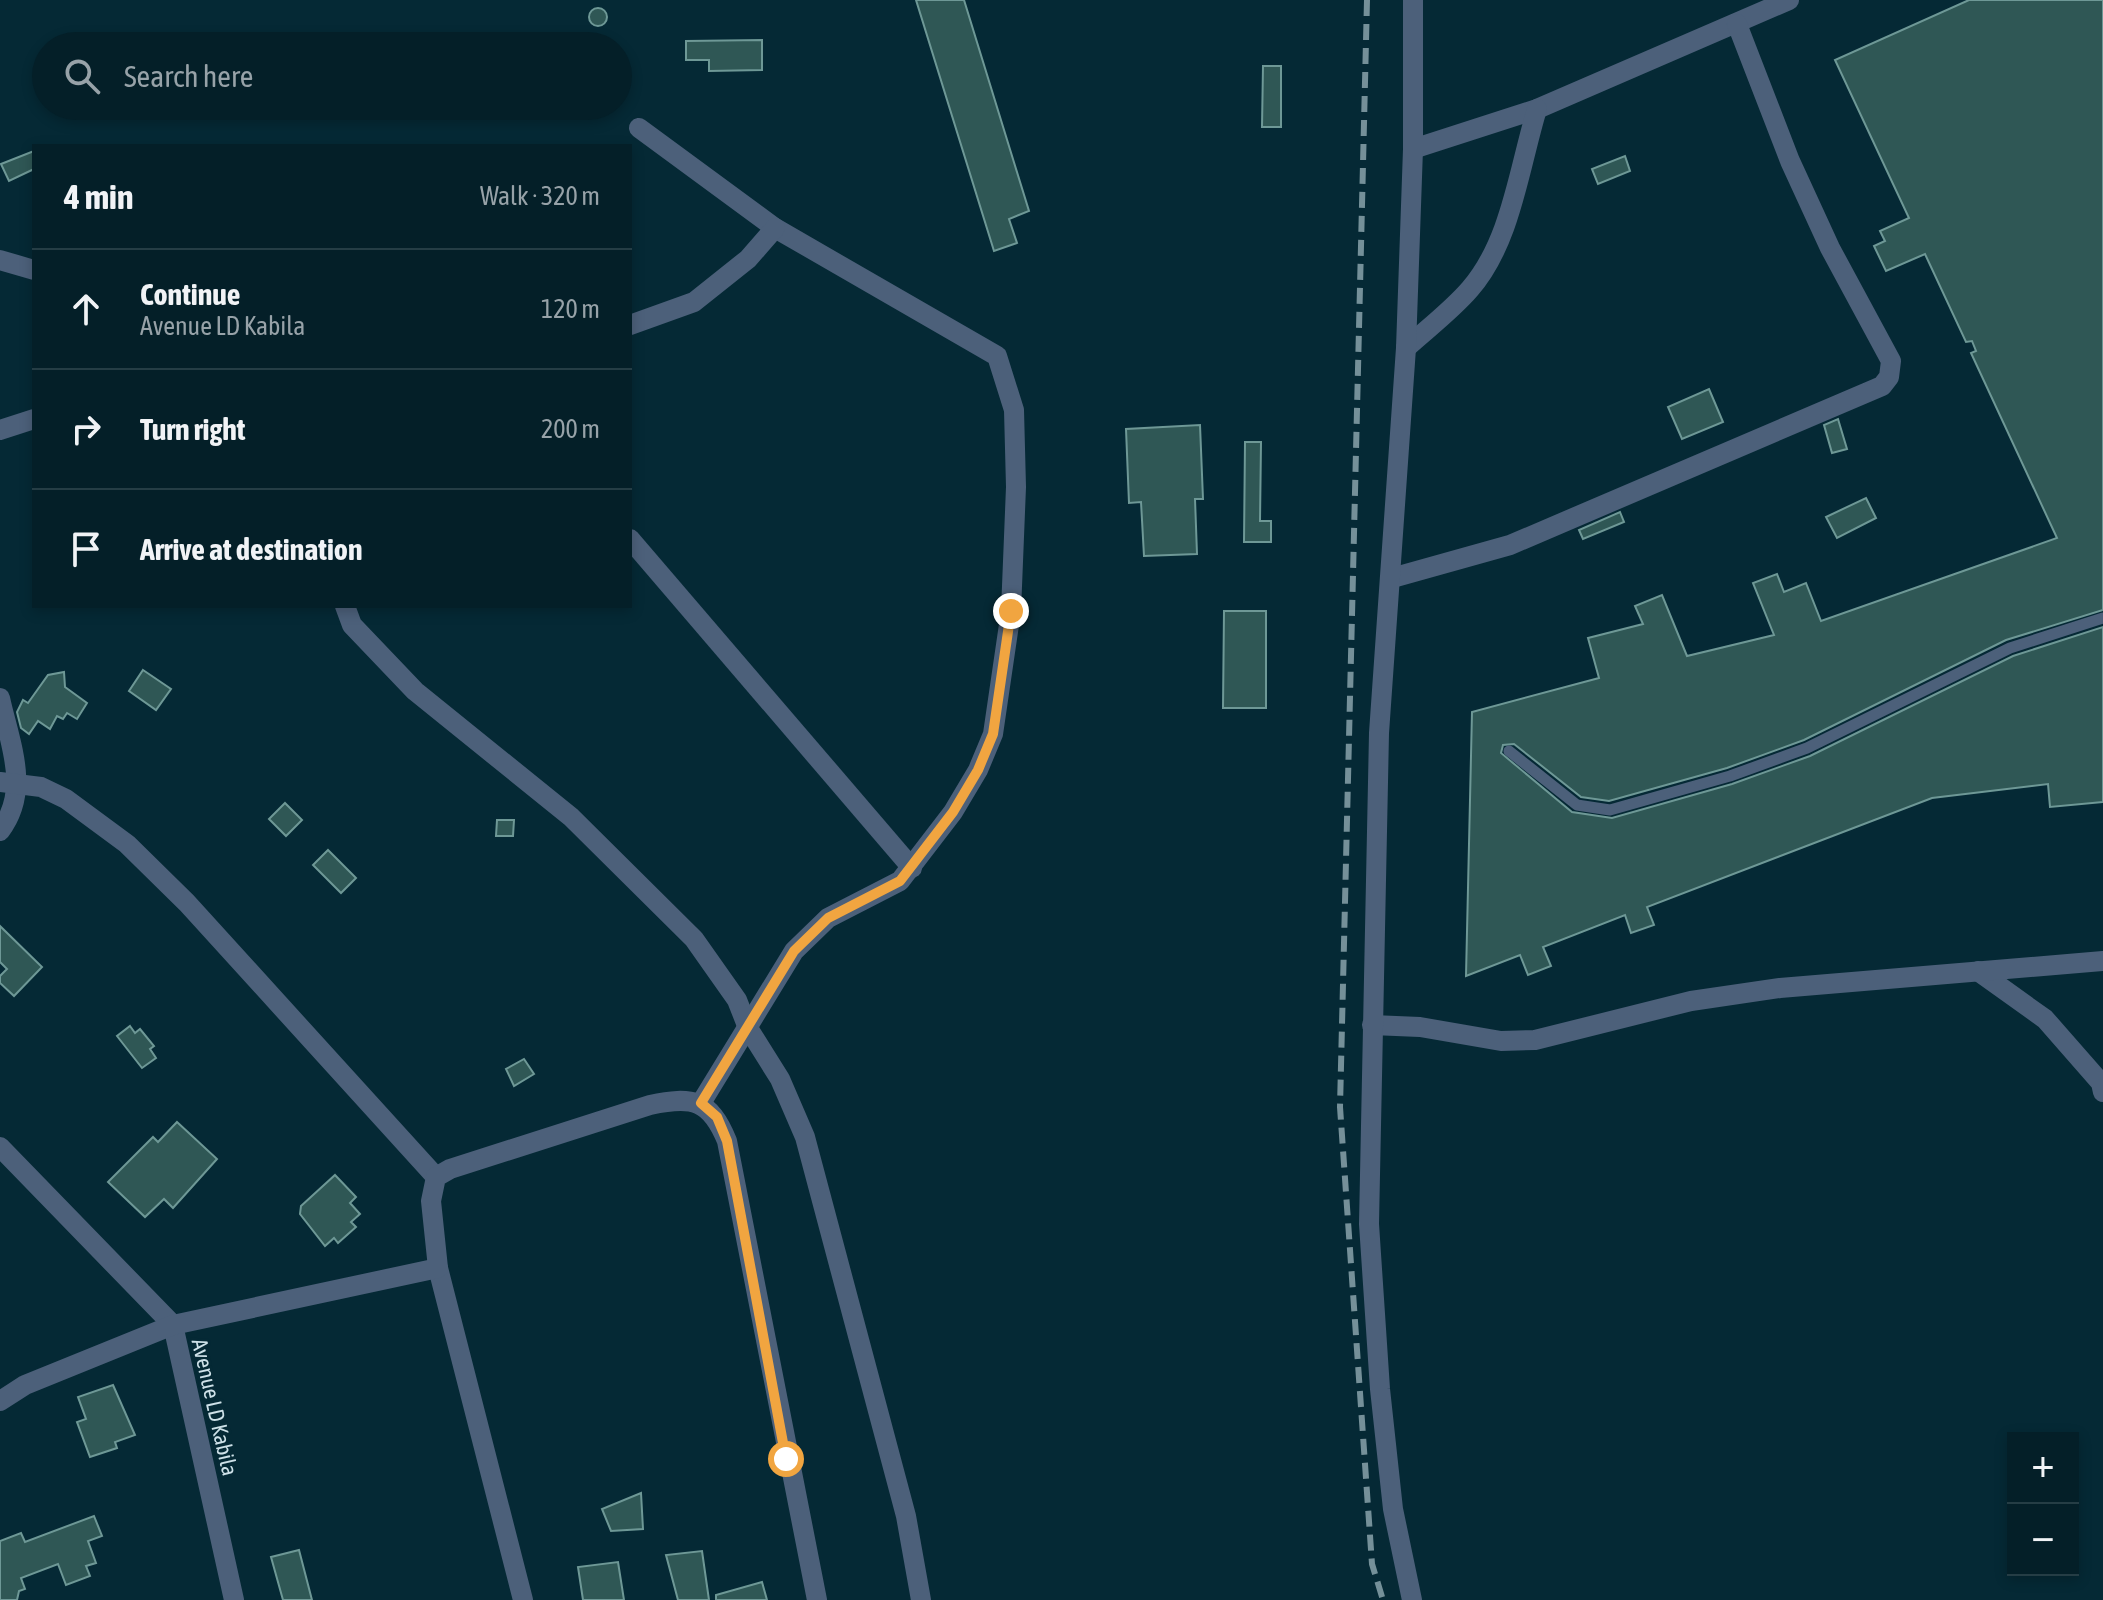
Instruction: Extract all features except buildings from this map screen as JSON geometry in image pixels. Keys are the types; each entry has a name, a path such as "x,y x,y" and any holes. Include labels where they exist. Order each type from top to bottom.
{"street":[{"path":"1412,1600 1393,1509 1380,1389 1369,1224 1379,733 1406,348 1413,149 1413,0"},
{"path":"1413,149 1537,109 1789,0"},
{"path":"1392,578 1510,545 1882,386 1889,377 1891,361 1824,236 1790,161 1737,24"},
{"path":"1406,348 1471,288 1493,252 1510,209 1537,109"},
{"path":"639,128 775,228 997,356 1014,410 1016,487 1011,611 993,734 978,770 953,812 912,868 882,893 828,918 794,951 701,1103"},
{"path":"632,324 653,314 694,302 748,259 775,228"},
{"path":"0,260 32,269"},
{"path":"0,430 32,420"},
{"path":"632,541 912,868"},
{"path":"346,608 352,625 415,691 571,817 669,911 715,966 737,1000 748,1028 780,1079 805,1137 906,1516 921,1600"},
{"path":"0,698 10,817 0,831"},
{"path":"9,782 41,787 66,799 127,844 187,903 436,1177"},
{"path":"1372,1025 1420,1027 1501,1041 1535,1040 1691,1001 1780,988 2103,961"},
{"path":"1978,971 2045,1019 2101,1083 2103,1092"},
{"path":"523,1600 438,1268 431,1201 436,1177 450,1169 677,1099 701,1103 717,1117 727,1141 786,1459 817,1600"},
{"name":"Avenue LD Kabila","path":"0,1147 173,1325 234,1600"},
{"path":"0,1401 25,1385 173,1325 438,1268"}],"lane":[{"path":"1509,751 1577,805 1610,810 1730,776 1807,748 2010,648 2103,618"}],"railway":[{"path":"1367,0 1340,1107 1372,1564 1383,1600"}],"route":[{"path":"786,1459 727,1141 717,1117 701,1103 794,951 828,918 882,893 900,881 953,812 978,770 993,734 1011,611"}]}
